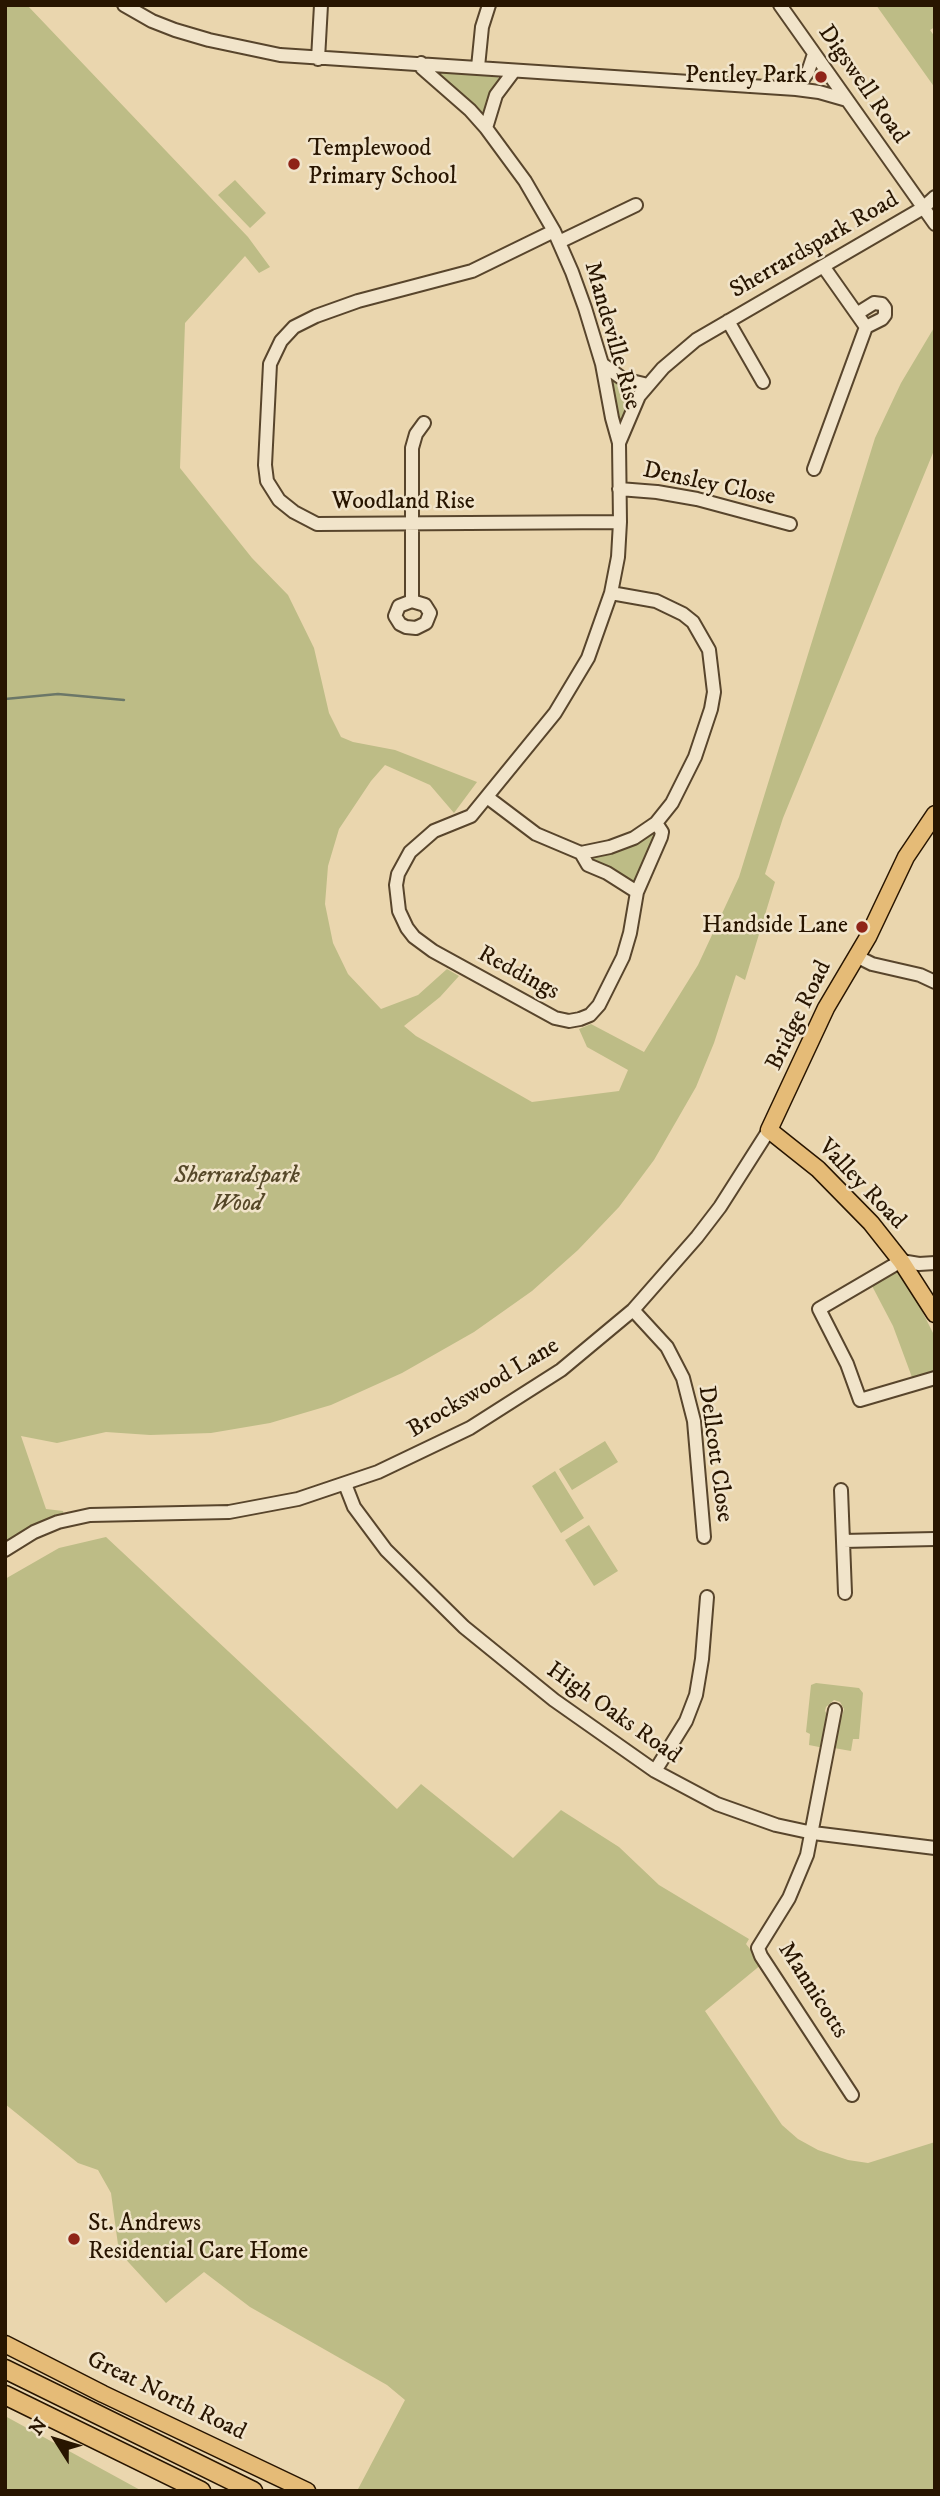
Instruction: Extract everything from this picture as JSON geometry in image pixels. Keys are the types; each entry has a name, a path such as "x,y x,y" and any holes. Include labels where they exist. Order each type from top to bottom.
{"highway":[{"path":"5,2369 253,2491"},
{"path":"5,2395 201,2491"},
{"path":"167,2473 186,2491"}],"main road":[{"name":"Bridge Road","path":"769,1130 826,1008 882,910 906,858 935,814"},
{"name":"Valley Road","path":"769,1130 818,1169 844,1194 901,1261 935,1314"},
{"name":"Great North Road","path":"5,2344 307,2491"}],"street":[{"path":"318,59 321,5"},
{"path":"478,67 482,27 489,5"},
{"name":"Digswell Road","path":"780,5 935,224"},
{"path":"129,7 152,21 209,40 280,55 796,89 847,100"},
{"path":"796,89 808,72 814,54"},
{"name":"Mandeville Rise","path":"421,63 422,68 470,110 486,128 525,181 557,237 572,272 602,364 619,443"},
{"path":"486,128 496,95 514,71"},
{"name":"Sherrardspark Road","path":"486,797 538,736 573,687 588,658 611,593 618,556 619,443 635,403 648,385 679,353 728,321 923,208 935,197"},
{"name":"Mandeville Rise","path":"557,237 636,205"},
{"name":"Woodland Rise","path":"557,237 472,271 380,295 302,321 287,334 275,351 268,378 265,465 267,481 272,492 293,512 317,524 620,522"},
{"path":"823,266 866,327"},
{"path":"814,469 866,327 882,319 885,308 882,304 874,303 858,313"},
{"name":"Sherrardspark Road","path":"728,321 764,382"},
{"path":"602,364 623,379 648,385"},
{"path":"412,601 412,448 416,434 424,423"},
{"name":"Densley Close","path":"619,489 697,499 790,524"},
{"path":"486,797 536,834 581,853 621,844 645,832 672,803 684,782 707,722 714,692 709,650 693,622 683,614 656,601 611,593"},
{"name":"Reddings","path":"486,797 471,816 434,831 418,842 402,862 398,874 397,901 401,917 414,937 433,951 562,1020 580,1019 590,1015 616,973 630,933 637,892 661,837 662,832 656,823"},
{"path":"581,853 588,865 607,873 637,892"},
{"path":"856,956 872,964 920,975 935,982"},
{"name":"Brockswood Lane","path":"5,1550 34,1532 58,1522 107,1513 229,1512 298,1499 406,1460 470,1428 561,1370 633,1310 697,1237 769,1130"},
{"path":"935,1263 901,1261 819,1309 847,1364 860,1400 935,1378"},
{"name":"Dellcott Close","path":"633,1310 667,1347 683,1378 694,1422 704,1537"},
{"name":"High Oaks Road","path":"345,1484 363,1521 386,1550 464,1627 554,1700 655,1771 746,1816 813,1833 935,1848"},
{"path":"841,1490 845,1593"},
{"path":"843,1541 935,1539"},
{"path":"655,1771 677,1738 694,1701 702,1659 706,1597"},
{"path":"813,1833 835,1710"},
{"name":"Mannicotts","path":"813,1833 789,1898 758,1948 852,2095"}],"green space":[{"name":"Sherrardspark Wood","path":"5,5 27,5 248,237 270,267 259,273 245,256 185,323 180,468 252,558 288,595 314,648 329,713 341,737 395,750 477,782 454,813 430,785 385,765 339,829 328,866 325,904 333,943 348,974 381,1009 418,995 447,969 459,976 440,997 404,1026 416,1036 532,1102 619,1091 628,1070 587,1047 579,1029 591,1024 644,1052 698,965 739,877 875,438 901,383 935,326 935,448 783,818 765,874 775,882 745,980 736,975 714,1043 696,1087 654,1160 619,1207 578,1250 532,1291 474,1332 402,1373 331,1405 270,1423 211,1433 150,1435 106,1432 57,1443 21,1436 46,1509 63,1511 64,1515 33,1527 5,1544"},
{"path":"876,5 935,5 935,27 930,30 935,37 935,88"},
{"path":"441,72 497,75 500,80 486,110 482,112 439,76"},
{"path":"235,180 266,213 250,228 218,195"},
{"path":"615,380 637,390 622,420 619,420 610,385"},
{"path":"654,830 658,833 635,883 632,884 590,859 591,855"},
{"path":"894,1268 918,1303 935,1337 935,1374 913,1380 893,1326 871,1284"},
{"path":"605,1441 618,1462 572,1490 559,1469"},
{"path":"555,1471 584,1518 561,1533 532,1486"},
{"path":"589,1525 618,1571 594,1586 565,1540"},
{"path":"106,1537 397,1809 421,1784 513,1858 561,1810 619,1847 659,1885 749,1939 746,1944 762,1964 705,2011 782,2125 798,2139 818,2150 848,2160 868,2163 935,2142 935,2491 357,2491 405,2400 387,2385 250,2307 204,2272 166,2303 119,2252 111,2193 98,2170 78,2163 5,2104 5,1579 59,1548"},
{"path":"816,1683 859,1688 863,1693 859,1739 853,1739 851,1751 834,1748 836,1720 842,1716 844,1709 840,1702 834,1700 825,1711 829,1718 824,1748 809,1745 810,1734 806,1732 811,1685"},
{"path":"5,2416 142,2491 5,2491"}],"waterway":[{"path":"5,699 58,694 124,700"}],"place":[{"name":"Pentley Park","path":"821,77"},
{"name":"Templewood Primary School","path":"294,164"},
{"name":"Handside Lane","path":"862,927"},
{"name":"St. Andrews Residential Care Home","path":"74,2239"}]}
